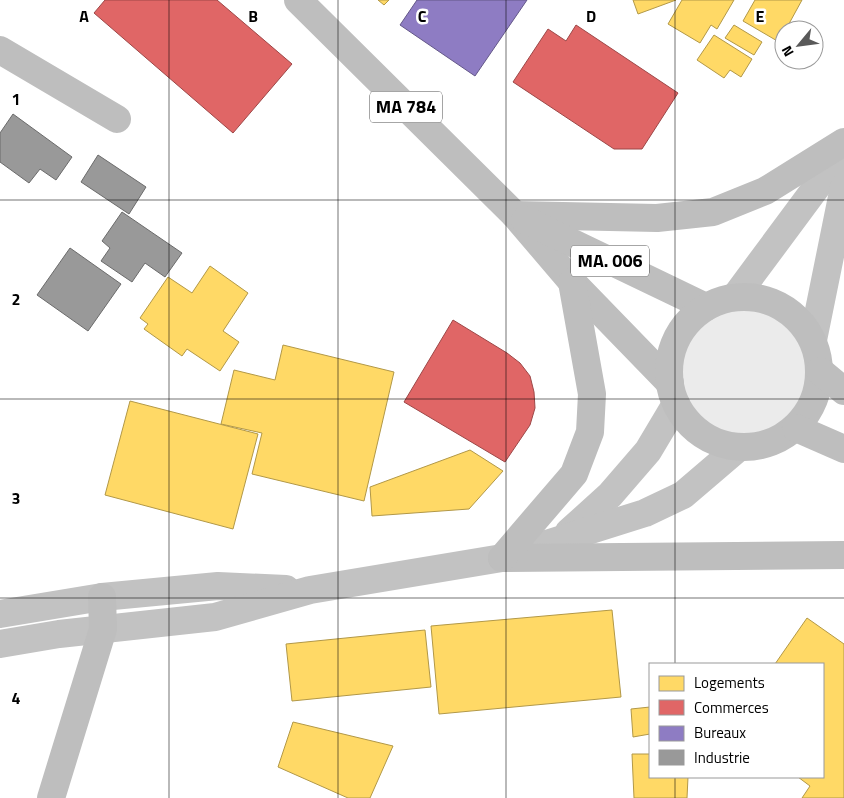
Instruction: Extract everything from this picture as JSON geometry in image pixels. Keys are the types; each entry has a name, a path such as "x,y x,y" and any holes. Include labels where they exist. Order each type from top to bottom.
{"main road":[{"name":"MA 784","path":"298,0 515,214"},
{"path":"0,50 117,119"},
{"path":"515,214 657,218 713,212 766,191 844,142"},
{"path":"735,297 844,150"},
{"path":"813,340 844,187"},
{"path":"502,558 574,474 590,432 592,394 572,282 515,214"},
{"name":"MA. 006","path":"515,214 706,307"},
{"name":"MA. 006","path":"572,282 673,393"},
{"path":"735,297 759,297 781,306 800,320 813,340 820,372 818,392 809,412 796,428 778,440 759,447 738,448 712,440 691,426 673,393 670,361 676,339 688,321 706,307 735,297"},
{"path":"820,372 844,392"},
{"path":"561,539 610,495 648,451 673,393"},
{"path":"796,428 844,449"},
{"path":"0,644 103,629 215,617 310,590 502,558 644,513 683,495 738,448"},
{"path":"502,558 844,555"},
{"path":"0,614 102,598 218,586 310,590"},
{"path":"51,798 103,629 102,598"}],"shaded area":[{"path":"744,301 770,307 793,321 807,344 813,370 807,396 793,419 770,433 744,439 718,433 695,419 681,396 675,370 681,344 695,321 718,307"}],"building: Logements":[{"path":"378,0 389,0 384,5"},
{"path":"633,0 676,0 638,14"},
{"path":"682,0 734,0 717,29 711,25 700,43 668,24"},
{"path":"755,0 802,0 791,20 774,20 774,39 743,21"},
{"path":"734,25 762,42 754,55 725,38"},
{"path":"714,35 752,59 741,77 730,70 724,78 697,60"},
{"path":"210,266 248,293 223,331 239,342 220,371 187,349 182,356 144,329 148,324 140,318 168,277 192,293"},
{"path":"283,345 394,372 364,501 252,474 262,433 221,424 234,370 275,380"},
{"path":"130,401 258,434 233,529 105,495"},
{"path":"470,450 503,471 469,509 372,516 370,487"},
{"path":"612,610 621,697 439,714 431,626"},
{"path":"807,618 844,644 844,798 802,798 810,786 799,778 824,778 824,663 776,663"},
{"path":"425,630 431,687 292,701 286,644"},
{"path":"649,707 649,734 633,737 631,709"},
{"path":"293,722 393,746 370,798 348,798 278,767"},
{"path":"632,754 649,754 649,778 688,778 687,798 634,798"}],"building: Commerces":[{"path":"105,0 217,0 292,64 233,133 94,13"},
{"path":"576,25 678,93 642,149 614,149 513,82 548,29 566,41"},
{"path":"453,320 507,353 520,363 530,376 535,408 530,425 505,462 404,402"}],"building: Bureaux":[{"path":"417,0 527,0 475,76 400,25"}],"building: Industrie":[{"path":"13,114 72,157 56,180 40,169 29,183 0,162 0,133"},
{"path":"98,155 146,187 129,214 81,182"},
{"path":"122,212 182,253 165,277 145,263 132,282 101,261 110,248 102,241"},
{"path":"70,248 121,284 88,331 37,295"}]}
